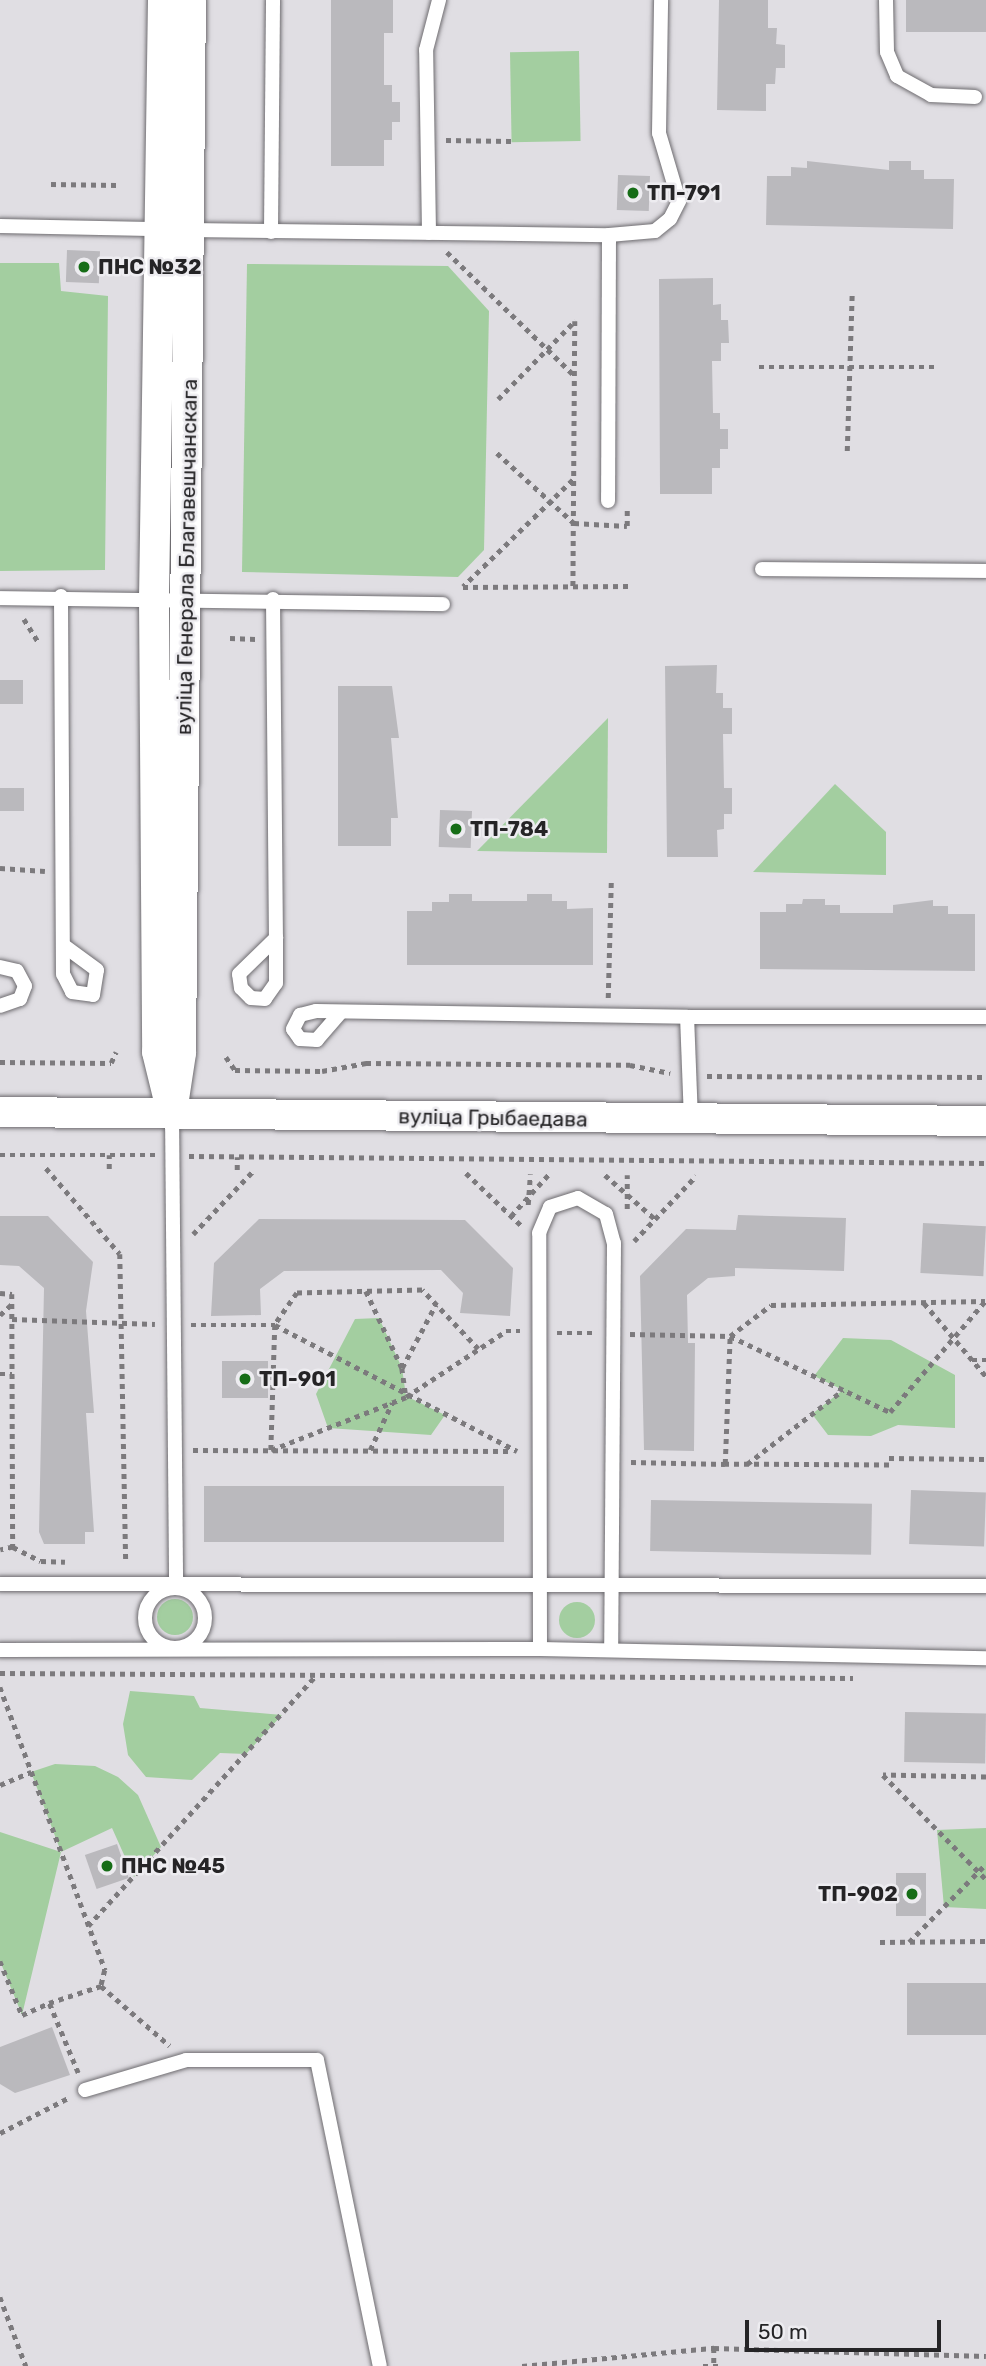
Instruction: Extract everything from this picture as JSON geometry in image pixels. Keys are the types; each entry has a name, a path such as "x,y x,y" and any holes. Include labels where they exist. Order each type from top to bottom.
{"street":[{"path":"163,0 175,230 154,597 157,1052 172,1113"},
{"name":"вуліца Генерала Благавешчанскага","path":"172,1113 181,1053 188,597 175,230 191,0"},
{"name":"вуліца Грыбаедава","path":"0,1112 986,1121"}],"lane":[{"path":"271,232 272,0"},
{"path":"429,233 427,34 439,0"},
{"path":"0,226 609,235 655,231 670,219 679,201 660,133 661,0"},
{"path":"886,0 887,52 897,76 931,95 975,97"},
{"path":"607,501 609,235"},
{"path":"762,569 986,571"},
{"path":"61,596 64,946"},
{"path":"0,598 188,597 443,604"},
{"path":"273,599 276,938"},
{"path":"0,967 17,971 25,986 19,999 0,1006"},
{"path":"341,1012 687,1017 986,1017"},
{"path":"687,1017 691,1120"},
{"path":"172,1113 176,1587"},
{"path":"540,1649 539,1233 550,1207 578,1198 594,1203 612,1228 609,1584 611,1650"},
{"path":"0,1584 176,1587 539,1583 986,1586"},
{"path":"176,1587 196,1595 205,1624 194,1642 174,1648 148,1632 146,1612 156,1594 176,1587"},
{"path":"0,1650 540,1649 986,1658"},
{"path":"85,2090 186,2060 317,2060 380,2366"}],"path":[{"path":"427,140 511,142"},
{"path":"51,184 117,185"},
{"path":"444,249 575,376"},
{"path":"847,451 852,293"},
{"path":"498,399 575,321 573,587"},
{"path":"759,367 935,367"},
{"path":"497,453 575,523 626,526"},
{"path":"574,480 463,587 631,586"},
{"path":"0,868 47,871"},
{"path":"608,1000 611,880"},
{"path":"0,1062 111,1063 116,1052"},
{"path":"226,1058 235,1070 322,1071 366,1063 630,1065 690,1076 986,1077"},
{"path":"0,1154 986,1163"},
{"path":"109,1154 109,1169"},
{"path":"237,1157 237,1170"},
{"path":"46,1168 120,1254 126,1563"},
{"path":"188,1239 253,1171"},
{"path":"466,1173 526,1230"},
{"path":"511,1216 549,1174"},
{"path":"605,1175 655,1219"},
{"path":"626,1248 696,1176"},
{"path":"366,1292 402,1368 406,1396"},
{"path":"0,1293 12,1294 13,1547 0,1550"},
{"path":"725,1464 730,1336 771,1305 986,1301"},
{"path":"923,1302 986,1376"},
{"path":"0,1315 12,1304"},
{"path":"402,1368 436,1304"},
{"path":"12,1320 275,1325 406,1396 517,1451"},
{"path":"971,1360 986,1360"},
{"path":"0,1374 12,1374"},
{"path":"746,1464 843,1390"},
{"path":"370,1450 393,1402"},
{"path":"175,1450 539,1451"},
{"path":"889,1458 986,1459"},
{"path":"611,1462 889,1465"},
{"path":"0,1673 856,1678"},
{"path":"88,1926 316,1675"},
{"path":"0,1687 105,1970 101,1986"},
{"path":"0,1785 32,1772"},
{"path":"986,1777 883,1775 986,1879"},
{"path":"909,1942 986,1864"},
{"path":"880,1942 986,1941"},
{"path":"0,1961 22,2015 101,1986"},
{"path":"101,1986 186,2060"},
{"path":"0,2133 85,2090 50,2003"},
{"path":"0,2297 26,2366"},
{"path":"703,2366 716,2366 713,2348"},
{"path":"522,2366 713,2348 986,2356"}],"green space":[{"path":"579,51 581,141 512,142 510,52"},
{"path":"0,263 59,263 61,291 108,296 105,570 0,571"},
{"path":"247,264 448,266 489,311 484,550 458,577 242,572"},
{"path":"608,718 607,853 477,851 542,785"},
{"path":"835,784 886,832 886,875 753,872"},
{"path":"379,1318 402,1368 406,1396 445,1415 431,1435 328,1428 316,1394 355,1319"},
{"path":"843,1338 891,1340 955,1375 955,1428 898,1425 871,1436 828,1435 812,1414 843,1390 814,1376"},
{"path":"175,1599 188,1604 193,1617 188,1630 175,1635 162,1630 157,1617 162,1604"},
{"path":"577,1602 590,1607 595,1620 590,1633 577,1638 564,1633 559,1620 564,1607"},
{"path":"130,1691 194,1696 200,1708 282,1715 246,1754 220,1753 192,1780 146,1777 128,1755 123,1724"},
{"path":"55,1764 95,1766 118,1777 138,1795 161,1847 134,1877 112,1828 61,1852 31,1772"},
{"path":"986,1828 986,1909 944,1907 937,1830"},
{"path":"0,1832 61,1852 22,2015 0,1961"}],"building":[{"path":"331,0 393,0 393,33 384,33 384,85 392,85 392,102 400,102 400,122 392,122 392,140 384,140 384,166 331,166"},
{"path":"719,0 768,0 768,28 777,28 776,44 785,45 785,68 776,68 775,84 766,84 766,111 717,110"},
{"path":"906,0 986,0 986,32 906,32"},
{"path":"807,161 889,170 889,161 911,161 911,170 924,170 924,179 954,179 953,229 766,225 767,176 791,176 791,167 807,168"},
{"name":"ТП-791","path":"618,175 650,176 649,211 617,210"},
{"name":"ПНС №32","path":"67,250 100,251 99,283 66,282"},
{"path":"713,278 713,305 721,304 721,320 728,320 729,343 721,343 721,361 712,361 713,413 720,413 720,429 728,429 728,449 720,449 720,468 712,468 712,494 660,494 659,279"},
{"path":"717,665 716,693 723,693 723,708 732,708 732,734 723,734 724,788 732,788 732,814 724,814 724,829 717,830 718,857 667,857 665,666"},
{"path":"0,680 23,680 23,704 0,704"},
{"path":"338,686 392,686 399,738 391,738 398,818 391,818 391,846 338,846"},
{"path":"0,788 24,788 24,811 0,811"},
{"name":"ТП-784","path":"440,810 472,811 471,848 439,847"},
{"path":"449,894 472,894 472,901 527,901 527,894 552,894 552,901 567,901 567,909 593,908 593,965 407,965 407,911 432,911 432,902 449,902"},
{"path":"803,899 825,899 825,905 840,905 840,913 893,913 893,905 933,900 933,906 948,906 948,914 975,914 975,971 760,969 760,912 786,912 786,904 802,904"},
{"path":"738,1215 846,1218 844,1271 735,1268 735,1276 708,1278 687,1295 688,1343 695,1343 694,1451 644,1450 640,1276 686,1229 736,1230"},
{"path":"0,1216 48,1216 93,1262 86,1311 94,1413 86,1413 94,1532 85,1532 85,1544 44,1544 39,1532 44,1288 19,1266 0,1265"},
{"path":"259,1219 465,1220 513,1268 510,1316 460,1313 463,1293 441,1270 284,1271 260,1289 261,1315 211,1316 214,1263"},
{"path":"923,1223 986,1226 983,1276 920,1273"},
{"name":"ТП-901","path":"222,1361 268,1361 268,1398 222,1398"},
{"path":"204,1486 504,1486 504,1542 204,1542"},
{"path":"911,1490 986,1493 984,1547 909,1544"},
{"path":"651,1500 872,1504 871,1555 650,1551"},
{"path":"905,1712 986,1713 985,1763 904,1762"},
{"name":"ПНС №45","path":"117,1844 129,1878 97,1889 85,1855"},
{"name":"ТП-902","path":"896,1873 926,1873 926,1916 896,1916"},
{"path":"907,1983 986,1983 986,2035 907,2035"},
{"path":"52,2027 70,2075 15,2093 0,2084 0,2047"}],"place":[{"name":"ТП-791","path":"633,193"},
{"name":"ПНС №32","path":"84,267"},
{"name":"ТП-784","path":"456,829"},
{"name":"ТП-901","path":"245,1379"},
{"name":"ПНС №45","path":"107,1866"},
{"name":"ТП-902","path":"912,1894"}]}
